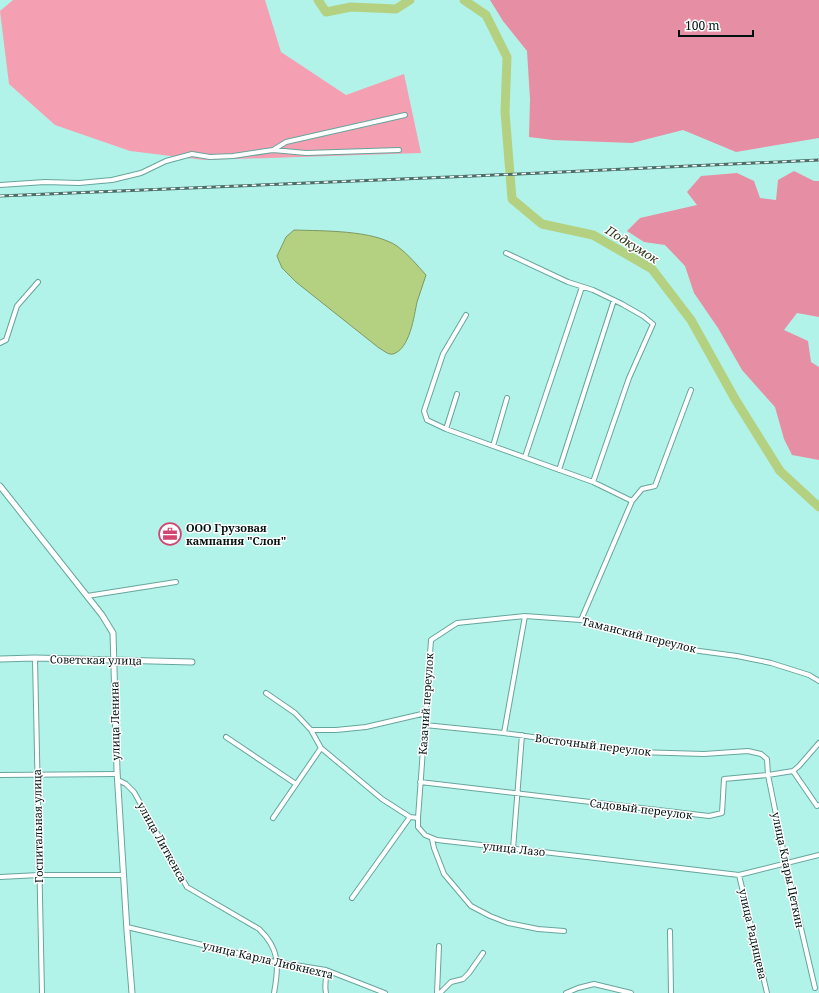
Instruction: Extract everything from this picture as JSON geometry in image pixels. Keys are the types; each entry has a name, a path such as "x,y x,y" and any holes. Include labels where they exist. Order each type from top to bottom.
{"street":[{"path":"271,151 286,142 405,115"},
{"path":"0,185 45,182 79,183 112,180 141,173 166,160 192,154 210,157 233,156 271,151 306,153 399,150"},
{"path":"506,253 568,282 614,300 643,316 653,324 629,378 593,482"},
{"path":"0,343 6,340 17,306 38,282"},
{"path":"525,457 582,287"},
{"path":"559,470 614,300"},
{"path":"466,315 443,354 424,411 426,420 446,429 593,482 632,501"},
{"path":"581,620 632,501 642,489 654,486 691,390"},
{"path":"446,429 457,394"},
{"path":"493,446 506,398"},
{"name":"улица Ленина","path":"0,486 102,615 113,633 118,777 132,993"},
{"path":"87,596 176,582"},
{"path":"504,733 525,616"},
{"name":"Таманский переулок","path":"525,616 581,620 692,650 737,656 771,663 810,675 819,681"},
{"name":"Казачий переулок","path":"418,818 431,640 457,623 525,616"},
{"name":"Советская улица","path":"0,659 35,658 192,662"},
{"name":"Госпитальная улица","path":"35,658 42,993"},
{"path":"266,693 295,713 311,730 321,748 382,799 410,817 418,818 418,827 425,835 432,839 444,874 471,906 508,923 538,929 564,931"},
{"path":"311,730 336,730 366,727 426,713"},
{"name":"Восточный переулок","path":"425,725 522,735 637,752 704,754 748,751 761,754"},
{"path":"513,849 522,735"},
{"path":"226,737 296,784"},
{"path":"819,743 799,766 793,770 817,806 819,805"},
{"path":"273,818 321,748"},
{"name":"улица Клары Цеткин","path":"761,754 767,759 768,775 786,864 815,988"},
{"name":"Садовый переулок","path":"420,782 709,816 722,813 724,779 768,775 793,770"},
{"path":"0,775 118,777"},
{"name":"улица Литкенса","path":"118,777 134,792 188,887 259,929 268,938 274,948 278,971 274,993"},
{"path":"352,898 410,817"},
{"name":"улица Лазо","path":"432,839 444,842 739,875 819,856"},
{"path":"0,877 39,875 124,876"},
{"name":"улица Радищева","path":"739,875 767,993"},
{"name":"улица Карла Либкнехта","path":"127,927 276,962 326,970 385,993"},
{"path":"670,931 671,993"},
{"path":"439,946 439,993"},
{"path":"439,993 451,982 463,979 483,953"},
{"path":"326,970 324,984 326,993"},
{"path":"566,993 594,984 631,993"}],"shaded area":[{"path":"13,0 265,0 281,52 346,95 404,74 421,153 204,160 130,151 55,125 9,84 0,11"},
{"path":"490,0 819,0 819,138 736,152 683,130 632,143 553,140 529,137 530,99 527,51 503,21"},
{"path":"794,171 814,181 819,181 819,317 797,313 784,330 808,341 811,362 819,367 819,460 792,455 784,439 775,407 742,370 718,328 694,293 685,266 665,245 644,242 627,231 640,218 697,205 687,192 701,176 737,173 754,181 760,198 776,200 778,180"},
{"path":"294,230 347,232 362,234 387,241 405,252 426,275 417,302 413,323 404,346 399,351 391,354 379,348 296,282 282,268 277,256 286,237"}],"waterway":[{"name":"Подкумок","path":"318,0 326,12 351,7 396,9 410,0"},
{"name":"Подкумок","path":"464,0 486,15 507,57 505,112 512,199 542,224 593,235 652,269 691,320 735,399 780,471 819,507"}],"railway":[{"path":"0,196 819,160"}],"place":[{"name":"ООО Грузовая кампания \"Слон\"","path":"170,534"}]}
